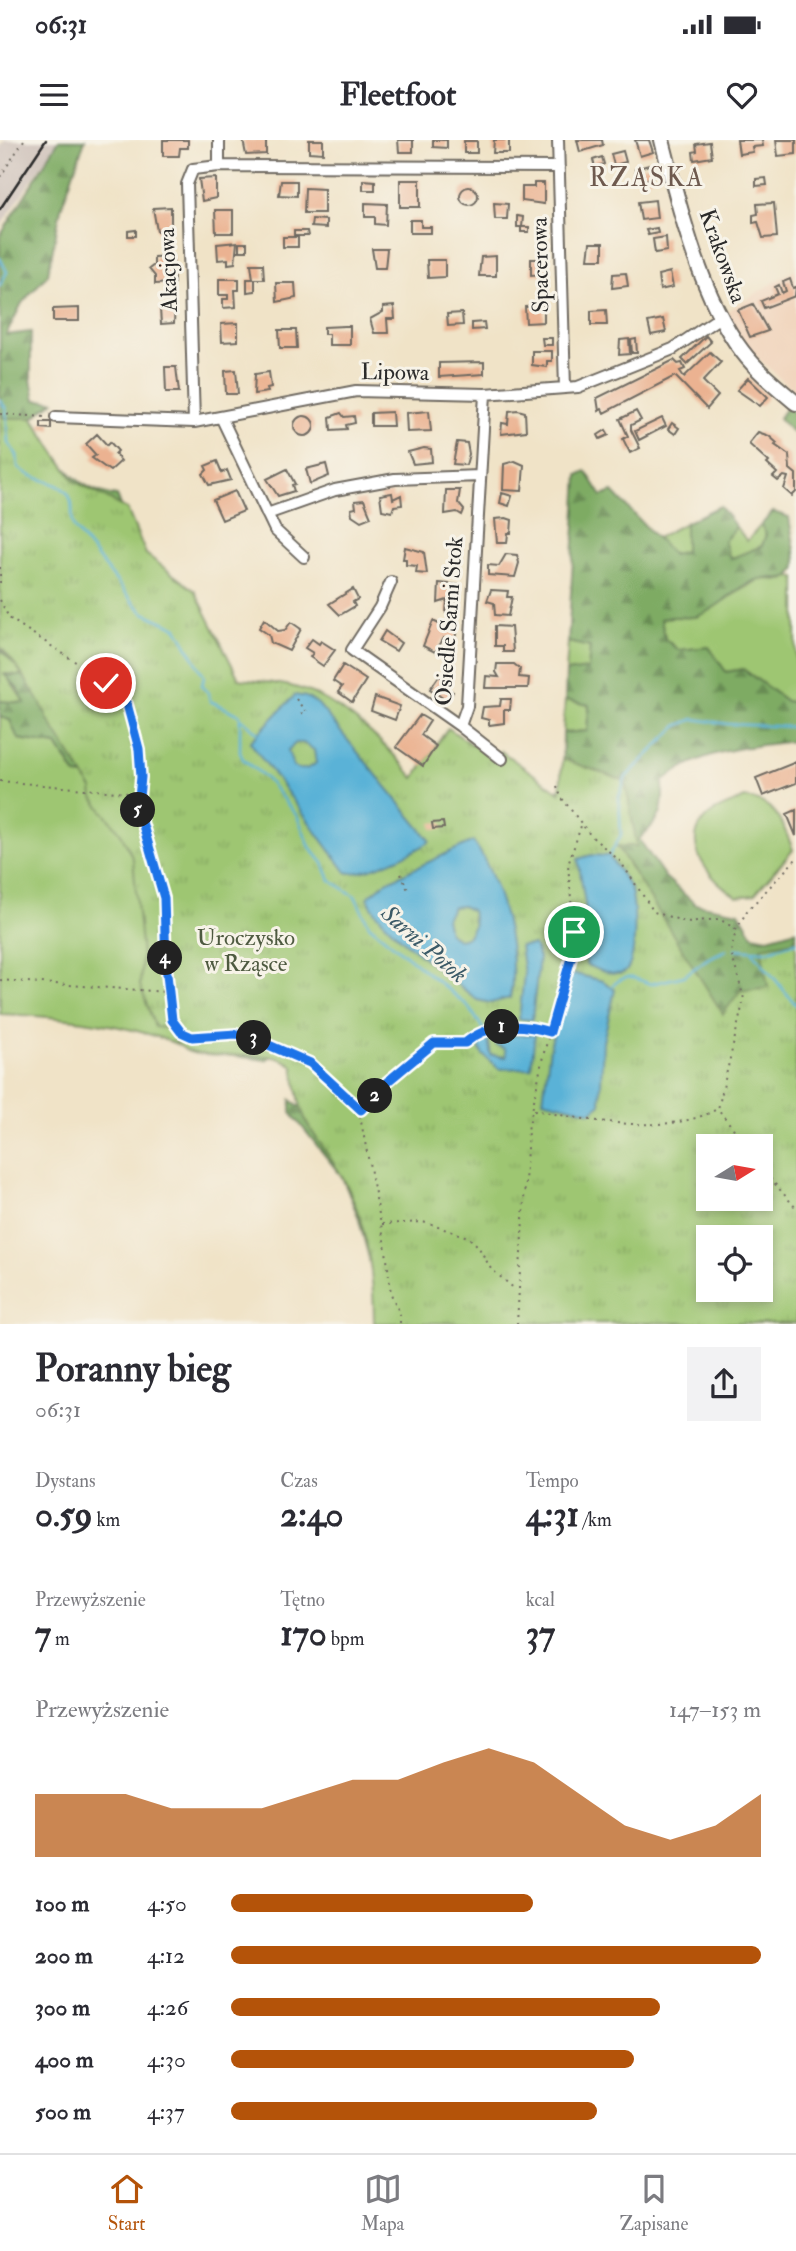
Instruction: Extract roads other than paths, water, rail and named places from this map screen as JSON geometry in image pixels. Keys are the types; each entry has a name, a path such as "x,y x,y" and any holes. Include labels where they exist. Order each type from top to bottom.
{"street":[{"path":"219,140 219,166 559,167"},
{"name":"Spacerowa","path":"558,140 565,388"},
{"name":"Krakowska","path":"662,140 689,232 720,317 743,352 796,403"},
{"name":"Akacjowa","path":"194,422 187,184 192,169 219,166"},
{"name":"Lipowa","path":"56,417 194,422 222,419 356,391 485,394 579,387 655,357 697,335 720,317"},
{"name":"Osiedle Sarni Stok","path":"391,582 380,607 352,650 460,726 467,706 485,394"},
{"path":"222,419 275,530 304,557"},
{"path":"267,514 335,490 383,481 480,476"},
{"path":"460,726 502,759"}],"water":[{"path":"295,695 306,697 318,704 430,840 387,863 363,871 346,872 250,742","holes":["296,743 303,743 314,750 316,763 302,769 293,766 288,750"]},
{"path":"473,841 491,875 505,916 512,959 510,998 491,1003 477,1000 398,936 373,908 368,897 386,882","holes":["462,906 472,911 474,926 467,937 458,939 449,933 446,918 453,907"]},
{"path":"591,855 609,856 632,895 633,947 628,968 623,973 609,973 586,965 585,904 578,859"},
{"path":"534,945 539,958 532,1020 519,1019 524,974 520,946"},
{"path":"575,974 603,981 615,990 603,1042 600,1105 591,1112 543,1100 550,1047 569,976"},
{"path":"508,1028 512,1035 535,1034 531,1068 499,1069 482,1054 475,1037 487,1034 491,1055 506,1057 505,1049 496,1045 495,1033"}],"waterway":[{"name":"Sarni Potok","path":"0,258 7,272 0,285"},
{"name":"Sarni Potok","path":"0,400 6,409 8,443 17,455 18,467 23,472 57,485 68,494 74,528 133,602 144,613 177,628 204,676 202,686 208,692 210,701 240,715 240,752 243,759 265,777 297,816 310,847 323,863 330,880 355,896 369,925 468,1006 484,1030"},
{"path":"241,718 258,733"},
{"path":"609,856 621,835 619,797 626,777 677,726 694,719 728,724 796,727"},
{"path":"735,949 766,951 796,942"},
{"path":"612,986 626,978 635,978 650,984 684,976 707,959 726,950"},
{"path":"753,952 796,1005"}],"railway":[{"path":"0,209 46,140"}],"district":[{"name":"RZĄSKA","path":"647,178"}],"park label":[{"name":"Uroczysko w Rząsce","path":"246,950"}]}
